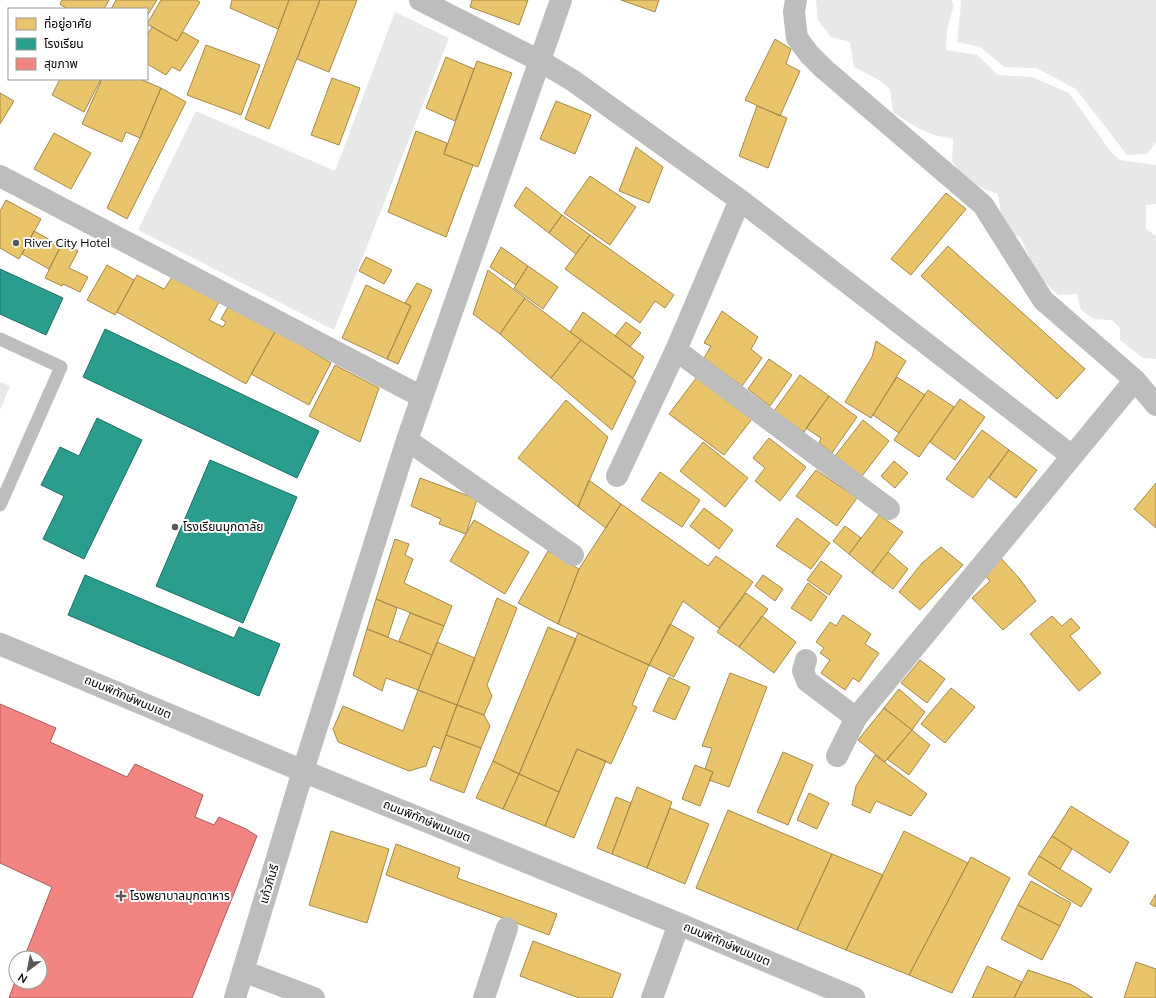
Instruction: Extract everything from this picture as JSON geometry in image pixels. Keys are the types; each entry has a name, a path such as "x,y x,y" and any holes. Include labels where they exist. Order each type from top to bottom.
{"street":[{"path":"420,0 540,61 572,80 740,200 1072,456"},
{"name":"แก้วกินรี","path":"235,998 303,771 407,440 561,0"},
{"path":"796,0 794,12 797,38 809,54 824,69 983,205 1043,300 1135,380 1156,405"},
{"path":"0,176 422,397"},
{"path":"616,476 676,350 740,200"},
{"path":"676,350 889,509"},
{"path":"837,756 856,718 1135,380"},
{"path":"407,440 573,555"},
{"name":"ถนนพิทักษ์พนมเขต","path":"0,644 303,771 679,924 854,998"},
{"path":"806,660 804,671 807,681 856,718"},
{"path":"652,998 679,924"},
{"path":"484,998 507,928"},
{"path":"243,971 314,998"}],"lane":[{"path":"0,339 61,367 0,505"}],"shaded area":[{"path":"816,0 951,0 954,5 947,29 946,50 977,55 998,75 1032,77 1069,93 1111,152 1120,160 1156,165 1156,204 1146,205 1146,229 1156,236 1156,359 1143,358 1120,340 1120,328 1112,320 1094,319 1081,310 1077,294 1058,295 1037,275 1021,238 1008,231 1001,214 998,194 984,189 965,179 952,161 953,139 934,135 916,127 893,112 890,89 879,80 854,67 850,42 831,37 818,20"},
{"path":"960,0 1156,0 1156,142 1147,154 1127,155 1076,89 1036,68 1004,67 980,47 957,42 961,4"},
{"path":"395,12 449,38 334,330 138,230 196,111 335,171"},
{"path":"0,382 10,386 0,410"}],"building: ที่อยู่อาศัย":[{"path":"62,0 109,0 105,8 66,8 60,4"},
{"path":"116,0 157,0 148,14 148,8 112,8"},
{"path":"161,0 197,0 200,2 177,41 148,25"},
{"path":"232,0 289,0 278,29 230,8"},
{"path":"289,0 320,0 269,129 245,119"},
{"path":"320,0 357,0 329,72 297,59"},
{"path":"472,0 528,0 519,25 470,7"},
{"path":"621,0 659,0 655,12"},
{"path":"152,27 177,41 183,32 199,41 180,71 172,67 166,75 148,65 148,33"},
{"path":"775,39 791,49 786,64 800,71 780,116 745,100"},
{"path":"206,45 260,65 241,115 187,95"},
{"path":"446,57 474,69 455,121 426,108"},
{"path":"477,61 512,73 478,167 444,154"},
{"path":"332,78 360,88 339,145 311,135"},
{"path":"60,80 100,80 84,112 52,95"},
{"path":"102,80 142,80 161,88 140,138 126,132 122,142 82,124"},
{"path":"161,88 186,102 127,219 107,208 140,138"},
{"path":"0,93 14,101 0,124"},
{"path":"556,101 591,115 575,154 540,139"},
{"path":"757,106 787,118 768,168 739,156"},
{"path":"416,131 447,143 444,154 473,165 446,237 388,212"},
{"path":"54,133 91,153 71,189 34,169"},
{"path":"636,147 663,167 649,203 619,191"},
{"path":"590,176 636,207 610,245 564,213"},
{"path":"526,187 562,215 549,233 514,206"},
{"path":"946,193 966,209 911,275 891,259"},
{"path":"6,200 41,219 19,259 0,248 0,211"},
{"path":"562,215 590,235 576,254 549,233"},
{"path":"34,231 61,246 49,269 22,254"},
{"path":"590,235 674,295 665,308 655,301 640,323 565,269"},
{"path":"62,243 78,251 69,268 88,277 80,292 45,278"},
{"path":"948,246 1085,369 1057,399 921,276"},
{"path":"501,247 528,266 516,285 490,267"},
{"path":"366,257 392,270 384,284 359,271"},
{"path":"107,265 134,280 115,315 87,300"},
{"path":"528,266 558,287 543,309 514,288"},
{"path":"488,270 525,298 500,334 473,314"},
{"path":"137,275 164,289 173,276 219,302 209,320 223,327 226,322 221,319 229,305 276,330 246,384 117,312"},
{"path":"417,283 432,290 398,364 387,359 411,306 405,303"},
{"path":"366,285 411,306 387,359 342,338"},
{"path":"525,298 581,340 551,378 500,334"},
{"path":"722,311 758,337 751,349 762,358 742,386 704,358 711,346 704,343"},
{"path":"583,312 644,357 633,378 570,332"},
{"path":"626,322 641,333 630,347 615,336"},
{"path":"276,330 331,363 309,405 251,374"},
{"path":"581,340 636,381 612,430 551,378"},
{"path":"876,341 906,361 871,418 845,402 872,357"},
{"path":"769,359 792,375 770,406 748,389"},
{"path":"335,365 379,388 360,442 309,416"},
{"path":"800,375 829,396 804,432 774,411"},
{"path":"697,377 752,419 724,455 669,414"},
{"path":"897,377 925,395 899,433 873,415"},
{"path":"928,390 954,407 919,457 894,440"},
{"path":"829,396 857,417 832,453 819,443 821,438 806,428"},
{"path":"960,399 985,417 955,460 930,442"},
{"path":"566,400 608,437 578,507 518,458"},
{"path":"863,420 889,441 862,476 835,456"},
{"path":"982,430 1009,450 973,498 946,479"},
{"path":"769,438 806,467 780,501 755,481 765,468 753,458"},
{"path":"703,442 748,478 725,507 680,471"},
{"path":"1009,450 1037,470 1016,498 989,478"},
{"path":"894,461 908,473 895,488 881,476"},
{"path":"816,470 857,498 837,526 796,496"},
{"path":"660,472 700,500 682,527 641,500"},
{"path":"420,478 477,499 466,534 439,524 441,519 411,506"},
{"path":"589,480 621,504 606,528 578,507"},
{"path":"1156,483 1156,528 1134,509"},
{"path":"621,504 708,566 716,556 753,582 719,628 683,601 649,665 558,624 579,569"},
{"path":"704,508 733,530 719,549 690,526"},
{"path":"879,515 903,532 872,573 849,554"},
{"path":"797,518 830,543 811,569 776,546"},
{"path":"474,520 529,552 505,594 450,561"},
{"path":"845,526 861,538 849,554 833,541"},
{"path":"395,539 409,544 405,555 413,559 404,583 452,606 444,626 376,599"},
{"path":"941,547 963,565 920,610 899,592 922,563"},
{"path":"548,551 579,569 558,624 518,603"},
{"path":"888,552 908,569 893,589 872,573"},
{"path":"999,556 1019,578 1036,601 1003,630 972,598 990,581 982,572"},
{"path":"821,561 842,576 829,595 807,580"},
{"path":"763,575 783,589 775,601 755,586"},
{"path":"808,583 827,597 811,621 791,608"},
{"path":"746,593 768,609 739,647 717,632"},
{"path":"497,598 517,608 487,685 492,696 484,715 457,705"},
{"path":"376,599 397,608 388,637 367,629"},
{"path":"410,613 444,626 432,655 399,641"},
{"path":"843,615 871,634 865,644 879,653 859,682 853,678 845,690 821,673 830,660 820,653 824,648 816,642 830,622 836,626"},
{"path":"762,616 796,642 774,673 739,647"},
{"path":"1052,616 1062,626 1071,618 1080,628 1070,636 1101,673 1079,691 1030,634"},
{"path":"670,624 694,638 674,677 649,665"},
{"path":"548,627 576,639 519,774 493,761"},
{"path":"367,629 432,655 418,690 386,678 382,691 353,675"},
{"path":"578,633 649,665 632,705 637,707 611,764 577,749 559,792 519,774"},
{"path":"437,642 475,658 457,705 418,690"},
{"path":"920,660 945,679 927,703 901,683"},
{"path":"730,673 767,687 729,787 709,780 713,772 705,769 712,748 702,746"},
{"path":"669,677 690,687 675,720 653,711"},
{"path":"951,688 975,707 945,743 921,724"},
{"path":"899,689 925,712 912,730 884,708"},
{"path":"418,690 457,705 441,749 433,746 426,766 409,771 338,742 333,729 343,706 403,731"},
{"path":"457,705 484,715 490,726 481,748 446,735"},
{"path":"884,708 912,730 885,762 858,740"},
{"path":"912,730 930,745 909,775 887,759"},
{"path":"446,735 481,748 464,793 430,780"},
{"path":"577,749 606,761 574,838 545,826"},
{"path":"783,752 813,765 788,825 757,812"},
{"path":"875,755 927,794 911,816 876,801 870,813 852,805 856,786"},
{"path":"493,761 519,774 503,809 476,798"},
{"path":"695,765 713,772 700,806 682,799"},
{"path":"519,774 559,792 545,826 503,809"},
{"path":"637,787 672,802 647,868 612,854"},
{"path":"809,793 829,803 817,829 797,820"},
{"path":"616,797 631,803 612,854 597,848"},
{"path":"1071,806 1129,842 1110,873 1052,836"},
{"path":"670,808 709,824 685,884 647,868"},
{"path":"728,810 832,854 797,930 696,888"},
{"path":"331,831 389,849 367,923 309,905"},
{"path":"904,831 968,863 909,975 846,950"},
{"path":"1052,836 1072,849 1060,869 1039,856"},
{"path":"396,844 460,868 457,878 557,914 549,935 386,875"},
{"path":"832,854 883,875 846,950 797,930"},
{"path":"1039,856 1092,889 1081,907 1028,874"},
{"path":"971,857 1010,878 952,993 909,975"},
{"path":"1031,881 1071,903 1060,926 1018,905"},
{"path":"1156,894 1156,907 1150,904"},
{"path":"1018,905 1060,926 1042,960 1001,939"},
{"path":"533,941 621,974 612,998 579,998 520,976"},
{"path":"1136,962 1156,969 1156,998 1124,998"},
{"path":"987,966 1022,982 1014,998 972,998"},
{"path":"1028,970 1072,985 1093,998 1014,998"}],"building: โรงเรียน":[{"path":"0,269 63,298 46,335 0,314"},
{"path":"105,329 319,431 297,478 83,377"},
{"path":"97,418 142,440 84,559 43,539 64,496 41,485 60,447 79,456"},
{"path":"210,460 297,497 243,623 156,586"},
{"path":"85,575 234,638 239,627 280,644 259,696 68,615"}],"building: สุขภาพ":[{"name":"โรงพยาบาลมุกดาหาร","path":"0,704 56,728 50,742 127,777 135,764 203,795 195,817 214,825 219,817 246,829 257,836 192,998 9,998 12,990 48,990 48,950 27,950 52,887 0,863"}],"place":[{"name":"River City Hotel","path":"16,243"},
{"name":"โรงเรียนมุกดาลัย","path":"175,527"},
{"name":"โรงพยาบาลมุกดาหาร","path":"121,896"}]}
